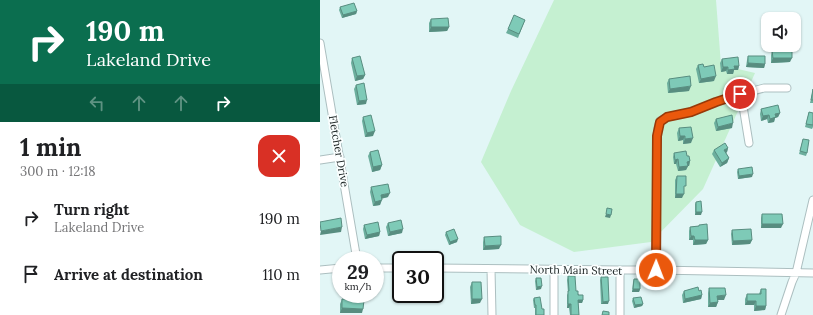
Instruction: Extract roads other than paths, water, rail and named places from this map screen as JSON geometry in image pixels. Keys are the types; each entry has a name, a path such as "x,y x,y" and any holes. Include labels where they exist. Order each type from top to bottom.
{"street":[{"name":"Fletcher Drive","path":"320,47 356,251"},
{"path":"656,270 657,136 660,122 667,117 691,112 740,94 764,88 787,88"},
{"path":"740,94 749,143"},
{"path":"320,160 340,157"},
{"path":"781,315 796,273 813,200"},
{"name":"North Main Street","path":"444,268 813,273"},
{"path":"491,268 492,315"},
{"path":"320,270 332,269"},
{"path":"554,269 554,315"},
{"path":"620,270 620,315"}]}
